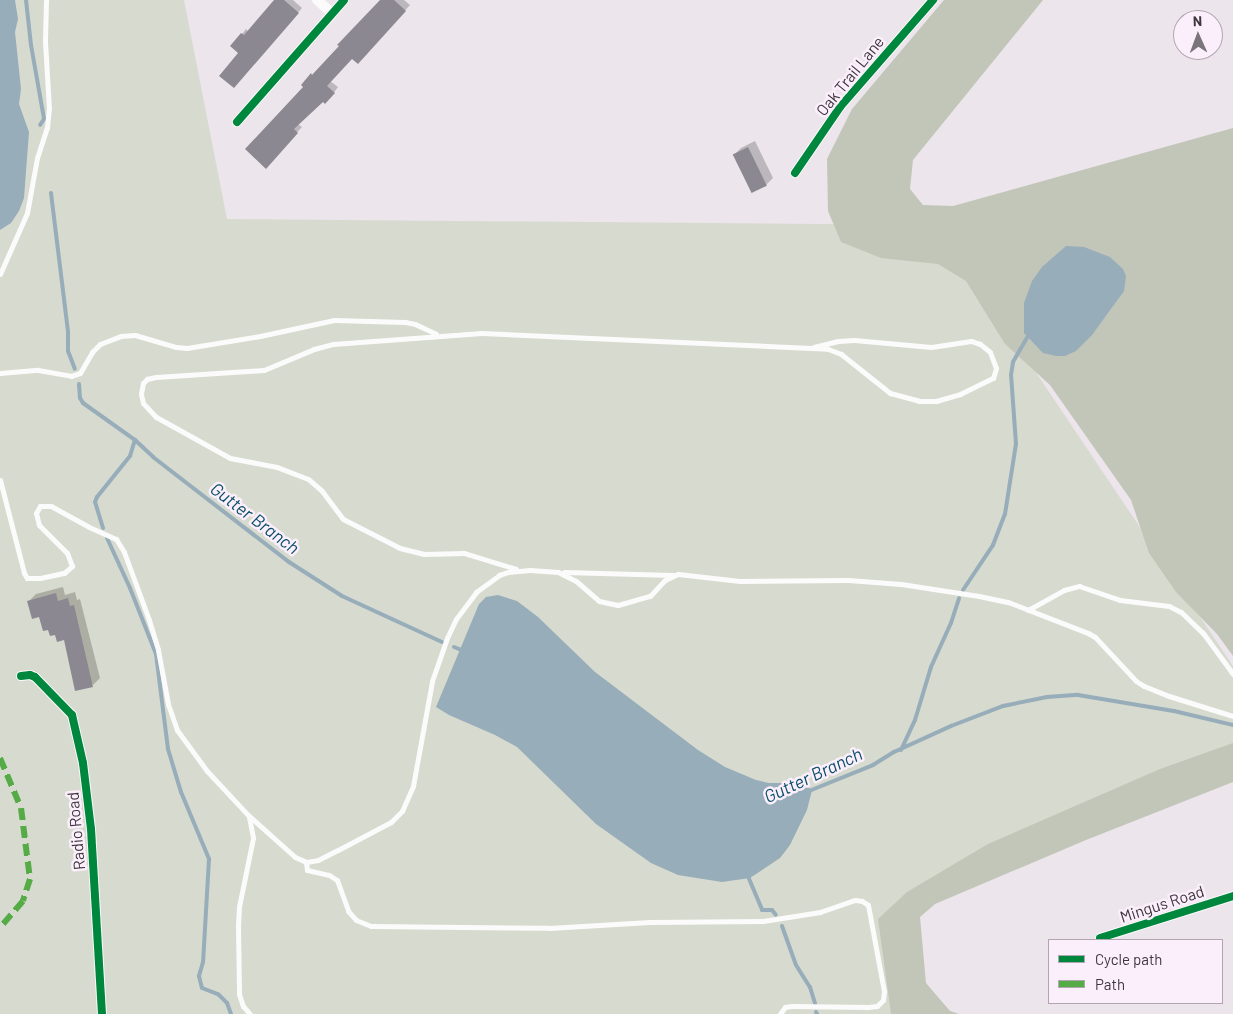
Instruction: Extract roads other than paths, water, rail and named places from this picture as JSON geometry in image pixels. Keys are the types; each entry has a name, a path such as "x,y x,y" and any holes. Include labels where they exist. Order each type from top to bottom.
{"street":[{"path":"316,0 332,13"},
{"path":"237,122 344,0"},
{"name":"Oak Trail Lane","path":"795,173 840,107 933,0"},
{"name":"Radio Road","path":"21,676 30,675 36,678 72,715 83,763 91,829 102,1014"},
{"name":"Mingus Road","path":"1100,938 1233,896"}],"lane":[{"path":"0,274 27,213 37,158 47,127 49,109 44,33 46,0"},
{"path":"0,373 38,370 70,376 80,373 92,352 100,344 121,336 135,335 176,347 187,348 260,336 334,320 405,322 415,324 439,335"},
{"path":"814,347 838,341 854,340 931,347 971,341 980,344 990,352 996,368 993,378 960,394 936,401 919,401 890,393 841,354 828,349 482,333 333,344 314,349 264,370 147,379 143,383 141,394 146,408 156,417 214,450 230,458 292,472 308,479 322,492 343,519 400,548 424,554 464,553 519,570 673,575 740,581 830,579 901,584 979,596 1028,610 1095,637 1136,681 1144,686 1233,716"},
{"path":"0,480 24,573 27,578 40,578 64,573 72,566 67,553 39,525 36,513 43,505 51,506 89,527 110,535 121,545 149,620 158,650 172,718 177,730 207,771 248,815 295,858 306,862 318,860 338,850 390,822 402,811 413,786 432,682 456,619 476,592 488,582 499,575 519,570"},
{"path":"558,572 576,581 599,601 618,605 650,596 665,580 673,575"},
{"path":"1028,610 1064,590 1079,586 1120,600 1169,606 1181,612 1204,633 1233,674"},
{"path":"248,815 254,838 242,890 238,927 239,994 243,1006 250,1014"},
{"path":"306,862 307,870 329,875 337,880 348,911 356,920 371,926 549,928 650,922 763,921 820,912 855,900 862,901 868,905 883,983 883,1000 877,1006 868,1007 792,1006 785,1007 780,1014"}],"water":[{"path":"0,0 15,0 18,19 15,32 21,89 19,104 29,132 24,198 19,211 11,223 0,230"},
{"path":"1066,246 1084,247 1110,257 1123,269 1126,276 1124,291 1092,335 1076,351 1065,356 1056,356 1043,353 1024,333 1024,303 1032,281 1042,267"},
{"path":"498,595 517,601 538,617 595,672 698,750 725,767 756,780 769,783 801,783 812,790 807,810 790,845 780,858 750,878 722,882 678,875 651,863 596,824 517,747 436,707 479,604 486,597"}],"waterway":[{"name":"Gutter Branch","path":"26,0 31,45 44,119 40,125"},
{"name":"Gutter Branch","path":"51,193 68,332 68,351 75,369"},
{"path":"963,590 993,545 1005,514 1016,444 1011,375 1013,362 1030,333"},
{"name":"Gutter Branch","path":"79,384 80,398 83,403 135,440 153,457 289,562 342,596 442,642"},
{"path":"103,528 95,502 130,456 135,440"},
{"path":"107,538 130,588 156,654 168,749 181,792 209,859 203,962 199,976 202,988 218,994 227,1003 231,1014"},
{"path":"901,750 915,720 931,667 951,623 959,598"},
{"name":"Gutter Branch","path":"454,647 464,651"},
{"name":"Gutter Branch","path":"809,791 873,765 894,752 951,726 1003,706 1047,697 1078,695 1174,711 1233,725"},
{"path":"747,874 762,910 772,910 776,915"},
{"path":"782,926 796,965 810,987 815,1003"}]}
